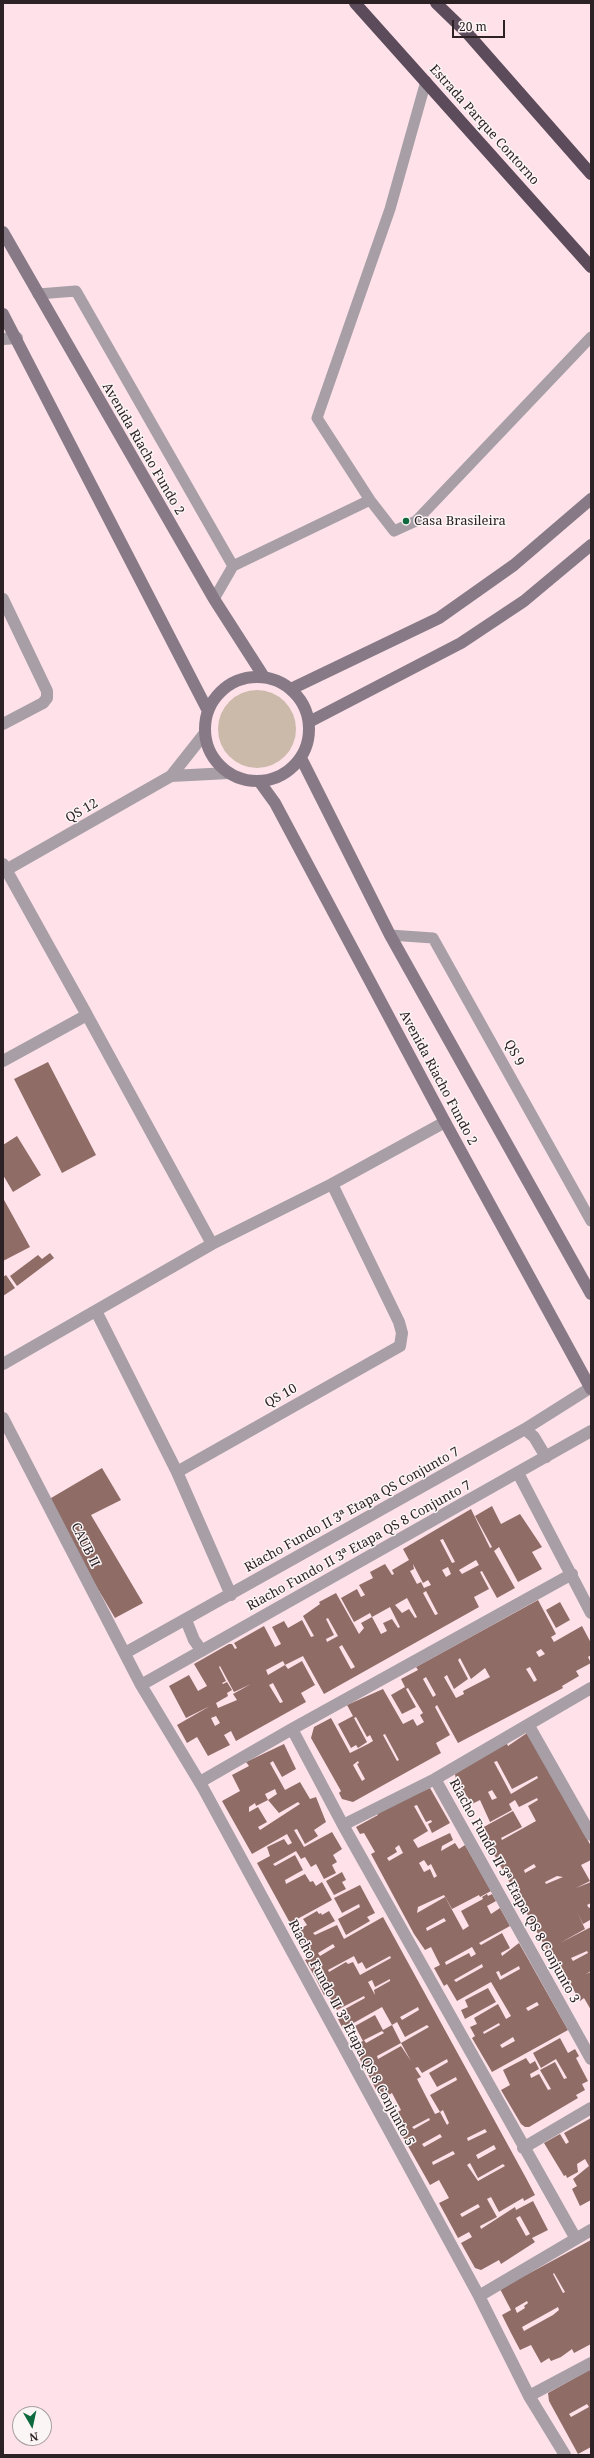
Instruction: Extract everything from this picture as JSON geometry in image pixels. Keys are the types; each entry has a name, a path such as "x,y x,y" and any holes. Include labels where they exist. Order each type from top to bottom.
{"highway":[{"name":"Estrada Parque Contorno","path":"355,3 591,267"},
{"path":"436,3 468,34 591,174"}],"main road":[{"name":"Avenida Riacho Fundo 2","path":"3,232 214,599 264,677"},
{"path":"3,314 17,338 208,711"},
{"path":"291,689 439,618 514,565 591,499"},
{"path":"309,722 461,643 524,601 591,545"},
{"path":"264,677 278,681 291,689 300,698 309,722 307,747 301,758 290,770 275,778 259,781 244,780 229,774 217,763 208,749 205,733 208,711 217,696 230,684 246,678 264,677"},
{"name":"Avenida Riacho Fundo 2","path":"301,758 390,936 591,1294"},
{"name":"Avenida Riacho Fundo 2","path":"259,781 275,803 445,1122 591,1388"}],"street":[{"path":"3,339 17,338"},
{"path":"3,599 47,691 47,698 43,703 3,724"},
{"name":"QS 12","path":"5,867 171,776 205,733"},
{"name":"QS 12","path":"171,776 229,774"},
{"path":"5,867 212,1244"},
{"path":"3,1061 86,1015"},
{"path":"3,1364 212,1244 332,1184 445,1122"},
{"name":"QS 10","path":"177,1472 400,1346 402,1333 399,1322 332,1184"},
{"path":"96,1311 177,1472 231,1595"},
{"name":"Riacho Fundo II 3ª Etapa QS Conjunto 7","path":"125,1653 231,1595 525,1428 591,1388"},
{"name":"CAUB II","path":"3,1418 141,1685"},
{"path":"525,1428 534,1437 546,1457"},
{"name":"Riacho Fundo II 3ª Etapa QS 8 Conjunto 7","path":"141,1685 591,1431"},
{"path":"518,1472 591,1613"},
{"path":"200,1782 292,1729 572,1574"},
{"path":"186,1620 194,1640 202,1651"},
{"name":"Riacho Fundo II 3ª Etapa QS 8 Conjunto 5","path":"141,1685 200,1782 479,2296 529,2396 565,2455"},
{"path":"342,1824 435,1779 529,1726 591,1688"},
{"path":"529,1726 591,1835"},
{"path":"292,1729 342,1824 523,2148 576,2239"},
{"name":"Riacho Fundo II 3ª Etapa QS 8 Conjunto 3","path":"435,1779 591,2059"},
{"path":"523,2148 591,2108"},
{"path":"479,2296 591,2230"},
{"path":"529,2396 591,2363"}],"lane":[{"path":"426,81 390,209 317,418 370,500 394,531 416,521 591,337"},
{"path":"38,294 76,292 233,566"},
{"path":"214,599 233,566 370,500"},
{"name":"QS 9","path":"390,936 433,938 591,1221"}],"shaded area":[{"path":"249,690 265,690 279,696 290,707 296,721 296,737 290,751 279,762 265,768 249,768 235,762 224,751 218,737 218,721 224,707 235,696"}],"building":[{"path":"48,1062 96,1155 62,1173 14,1079"},
{"path":"17,1136 41,1175 13,1192 3,1175 3,1145"},
{"path":"3,1198 30,1247 3,1261"},
{"path":"50,1253 54,1258 17,1286 10,1276 38,1255 42,1259"},
{"path":"6,1275 15,1288 3,1296 3,1277"},
{"path":"102,1468 121,1500 91,1515 143,1603 115,1618 46,1501"},
{"path":"492,1506 501,1524 520,1514 542,1547 532,1552 542,1569 518,1582 499,1547 494,1551 515,1588 497,1598 482,1571 480,1572 489,1589 474,1597 479,1607 324,1694 303,1656 285,1665 288,1669 302,1661 315,1685 301,1693 306,1702 236,1741 231,1731 224,1735 230,1745 208,1756 197,1737 187,1743 177,1725 210,1706 186,1718 169,1686 189,1675 198,1691 207,1686 194,1664 229,1644 232,1644 235,1649 237,1648 234,1643 264,1626 275,1647 281,1644 272,1627 284,1621 288,1628 302,1620 311,1637 314,1636 303,1616 320,1604 319,1602 336,1593 359,1634 364,1628 361,1623 372,1617 370,1613 354,1622 341,1598 357,1589 361,1597 365,1595 359,1585 373,1578 370,1572 385,1564 392,1575 394,1574 392,1570 409,1560 403,1549 471,1509 490,1548 492,1547 475,1516","holes":["443,1539 455,1562 452,1563 440,1540","476,1560 479,1565 462,1574 459,1570","413,1564 423,1583 428,1580 431,1585 424,1588 421,1582 417,1584 410,1571 414,1569","448,1567 451,1574 446,1577 442,1570","426,1591 438,1614 435,1615 423,1593","407,1598 417,1617 415,1618 409,1609 402,1613 395,1605","390,1607 400,1627 398,1628 392,1619 383,1623 387,1631 381,1634 372,1617","328,1618 338,1636 327,1642 326,1639 334,1635 326,1619","342,1645 355,1667 351,1669 339,1647","283,1661 285,1665 268,1675 266,1670","220,1666 234,1692 251,1684 233,1694 237,1700 218,1708 216,1703 228,1696 227,1693 232,1690 227,1682 222,1683 226,1681 219,1667","273,1683 283,1702 280,1703 269,1685","216,1716 220,1723 215,1726 211,1718"]},
{"path":"538,1600 556,1634 551,1637 554,1642 582,1626 591,1643 591,1655 588,1657 591,1663 576,1671 579,1676 562,1686 563,1688 458,1743 437,1705 435,1707 450,1735 436,1743 441,1753 353,1802 342,1799 339,1793 341,1791 311,1738 314,1727 331,1718 350,1753 368,1744 373,1741 370,1735 367,1737 356,1717 354,1718 367,1742 358,1748 356,1745 351,1748 338,1724 353,1716 347,1705 383,1689 403,1724 413,1719 417,1726 424,1722 420,1715 423,1713 408,1688 406,1689 416,1707 402,1714 391,1695 405,1687 401,1679 418,1670 416,1667","holes":["541,1649 545,1654 539,1657 536,1652","460,1658 471,1679 485,1668 490,1677 463,1691 464,1694 456,1698 444,1677 447,1675 454,1689 468,1679 458,1660","530,1667 537,1680 534,1682 526,1669","426,1677 436,1695 433,1697 423,1679","385,1734 399,1760 397,1761 383,1735","358,1761 359,1763 357,1764 365,1779 362,1781 353,1765"]},
{"path":"560,1602 570,1620 556,1628 546,1610"},
{"path":"527,1733 591,1846 591,1860 581,1865 590,1881 576,1888 591,1882 591,1903 587,1905 589,1908 591,1907 591,1922 590,1920 583,1924 577,1912 585,1929 560,1943 591,1927 591,1971 586,1974 591,1972 591,2010 584,1998 580,2001 560,1966 557,1968 480,1829 513,1811 522,1827 501,1838 502,1840 536,1821 528,1806 538,1800 537,1798 519,1807 515,1800 509,1804 512,1810 490,1822 480,1800 472,1804 456,1780 455,1774 506,1742 508,1746","holes":["497,1761 512,1789 537,1776 538,1778 511,1794 494,1762","492,1790 497,1798 492,1800 488,1792","534,1864 536,1867 525,1873 524,1870","557,1876 563,1877 546,1884 545,1882","587,1951 588,1953 573,1961 571,1958"]},
{"path":"284,1744 296,1769 282,1777 273,1761 270,1763 285,1790 300,1782 310,1799 316,1797 326,1822 314,1830 318,1836 305,1844 297,1829 294,1830 304,1847 332,1832 342,1849 333,1855 337,1862 332,1865 336,1873 324,1879 316,1864 311,1867 305,1857 301,1859 296,1851 273,1864 275,1866 295,1855 303,1870 285,1880 286,1884 305,1874 310,1882 313,1881 316,1886 322,1882 332,1900 290,1923 257,1863 270,1856 267,1847 284,1839 288,1845 292,1843 287,1834 252,1854 222,1801 240,1791 232,1775 249,1766 246,1762","holes":["275,1789 277,1794 268,1800 265,1794","268,1800 279,1813 298,1802 300,1804 260,1830 258,1827 267,1822 258,1807 249,1812 249,1807 255,1803 256,1806"]},
{"path":"430,1788 450,1823 432,1833 428,1824 432,1822 431,1820 426,1822 417,1805 414,1806 428,1831 413,1840 418,1848 450,1833 453,1840 442,1846 441,1851 455,1843 459,1849 465,1845 491,1891 480,1897 479,1895 452,1909 444,1895 418,1907 417,1913 445,1897 463,1930 469,1926 461,1911 483,1899 482,1897 487,1894 488,1896 492,1894 496,1901 487,1906 491,1914 500,1908 510,1926 479,1943 481,1945 502,1933 510,1948 501,1953 502,1956 519,1943 568,2030 492,2072 472,2038 475,2036 470,2027 477,2024 474,2018 498,2004 506,2019 511,2016 491,1982 457,2001 447,1984 444,1986 434,1968 440,1965 431,1947 425,1950 414,1934 371,1854 375,1852 364,1833 360,1834 356,1827 378,1815 376,1812","holes":["399,1845 403,1853 389,1861 387,1858 397,1852 395,1848","424,1860 428,1866 431,1864 437,1876 434,1878 430,1869 424,1872 419,1863","444,1918 446,1921 427,1931 426,1928","472,1947 476,1954 471,1957 469,1953 446,1965 445,1962","482,1964 483,1967 456,1982 454,1980","519,1966 520,1969 500,1980 496,1972 499,1971 501,1976","537,2002 539,2005 528,2011 526,2008","499,2023 500,2025 484,2034 483,2032","513,2037 515,2041 502,2048 500,2045"]},
{"path":"342,1872 346,1880 342,1882 346,1889 334,1895 326,1881"},
{"path":"360,1885 375,1913 367,1917 370,1921 346,1935 338,1919 360,1907 359,1904 342,1913 334,1898"},
{"path":"317,1911 322,1915 329,1911 335,1921 313,1933 315,1935 337,1925 344,1939 383,1917 535,2195 524,2201 523,2198 499,2212 491,2197 487,2199 497,2217 480,2226 481,2229 515,2207 516,2210 533,2201 548,2230 532,2238 535,2242 501,2264 499,2260 481,2270 475,2268 461,2243 472,2237 469,2232 458,2238 439,2203 449,2198 439,2180 430,2185 391,2116 401,2110 392,2093 381,2099 353,2046 363,2041 355,2026 375,2015 383,2030 392,2025 382,2007 343,2029 338,2019 348,2014 345,2009 365,1998 364,1996 337,2010 327,1993 324,1995 305,1960 309,1958 295,1932 307,1925 303,1919","holes":["333,1944 335,1947 320,1956 318,1953","354,1956 358,1964 362,1962 366,1969 390,1956 391,1958 360,1975 353,1962 348,1964 346,1962 329,1972 328,1970","390,1979 390,1981 374,1990 375,1995 368,1982 372,1980 375,1987","418,2007 419,2010 402,2020 400,2017","397,2022 405,2037 427,2025 429,2027 401,2043 392,2025","382,2031 384,2033 366,2043 364,2040","401,2043 411,2061 401,2046 378,2059 377,2056","447,2059 448,2062 429,2073 437,2087 456,2077 457,2080 430,2095 440,2112 435,2114 417,2079 421,2077 415,2068 418,2067 422,2073","443,2110 449,2123 447,2125 440,2112","429,2118 430,2120 414,2129 412,2127","485,2129 487,2132 468,2141 467,2138","440,2134 442,2137 424,2147 422,2144","494,2145 496,2149 478,2159 476,2155","453,2151 455,2154 433,2165 432,2162","470,2163 478,2178 503,2164 505,2166 478,2181 467,2165","478,2204 480,2207 462,2217 460,2214","520,2216 530,2234 526,2236 516,2218"]},
{"path":"488,1988 496,2002 465,2019 461,2010 468,2007 465,2000"},
{"path":"560,2038 568,2053 575,2049 579,2056 576,2058 588,2081 582,2084 585,2090 576,2095 578,2098 529,2127 525,2127 521,2124 501,2090 510,2085 503,2070 526,2058 530,2064 535,2061 539,2069 530,2074 531,2078 539,2074 548,2090 551,2089 540,2070 555,2062 564,2079 567,2078 556,2059 541,2068 533,2053"},
{"path":"591,2118 591,2200 580,2206 572,2189 577,2186 573,2179 589,2166 585,2159 577,2164 578,2172 567,2178 566,2175 564,2176 544,2143 560,2134 566,2144 569,2142 564,2133"},
{"path":"591,2240 591,2344 574,2353 572,2349 561,2357 551,2361 549,2358 541,2363 531,2345 520,2350 502,2315 511,2310 500,2289","holes":["554,2273 565,2292 563,2293 553,2274","527,2301 528,2303 524,2306 525,2308 517,2313 515,2308","558,2307 559,2310 553,2315 524,2331 522,2327"]},
{"path":"591,2369 591,2447 578,2454 549,2401 548,2393","holes":["587,2404 589,2407 571,2417 569,2414"]}],"place":[{"name":"Casa Brasileira","path":"406,521"}]}
